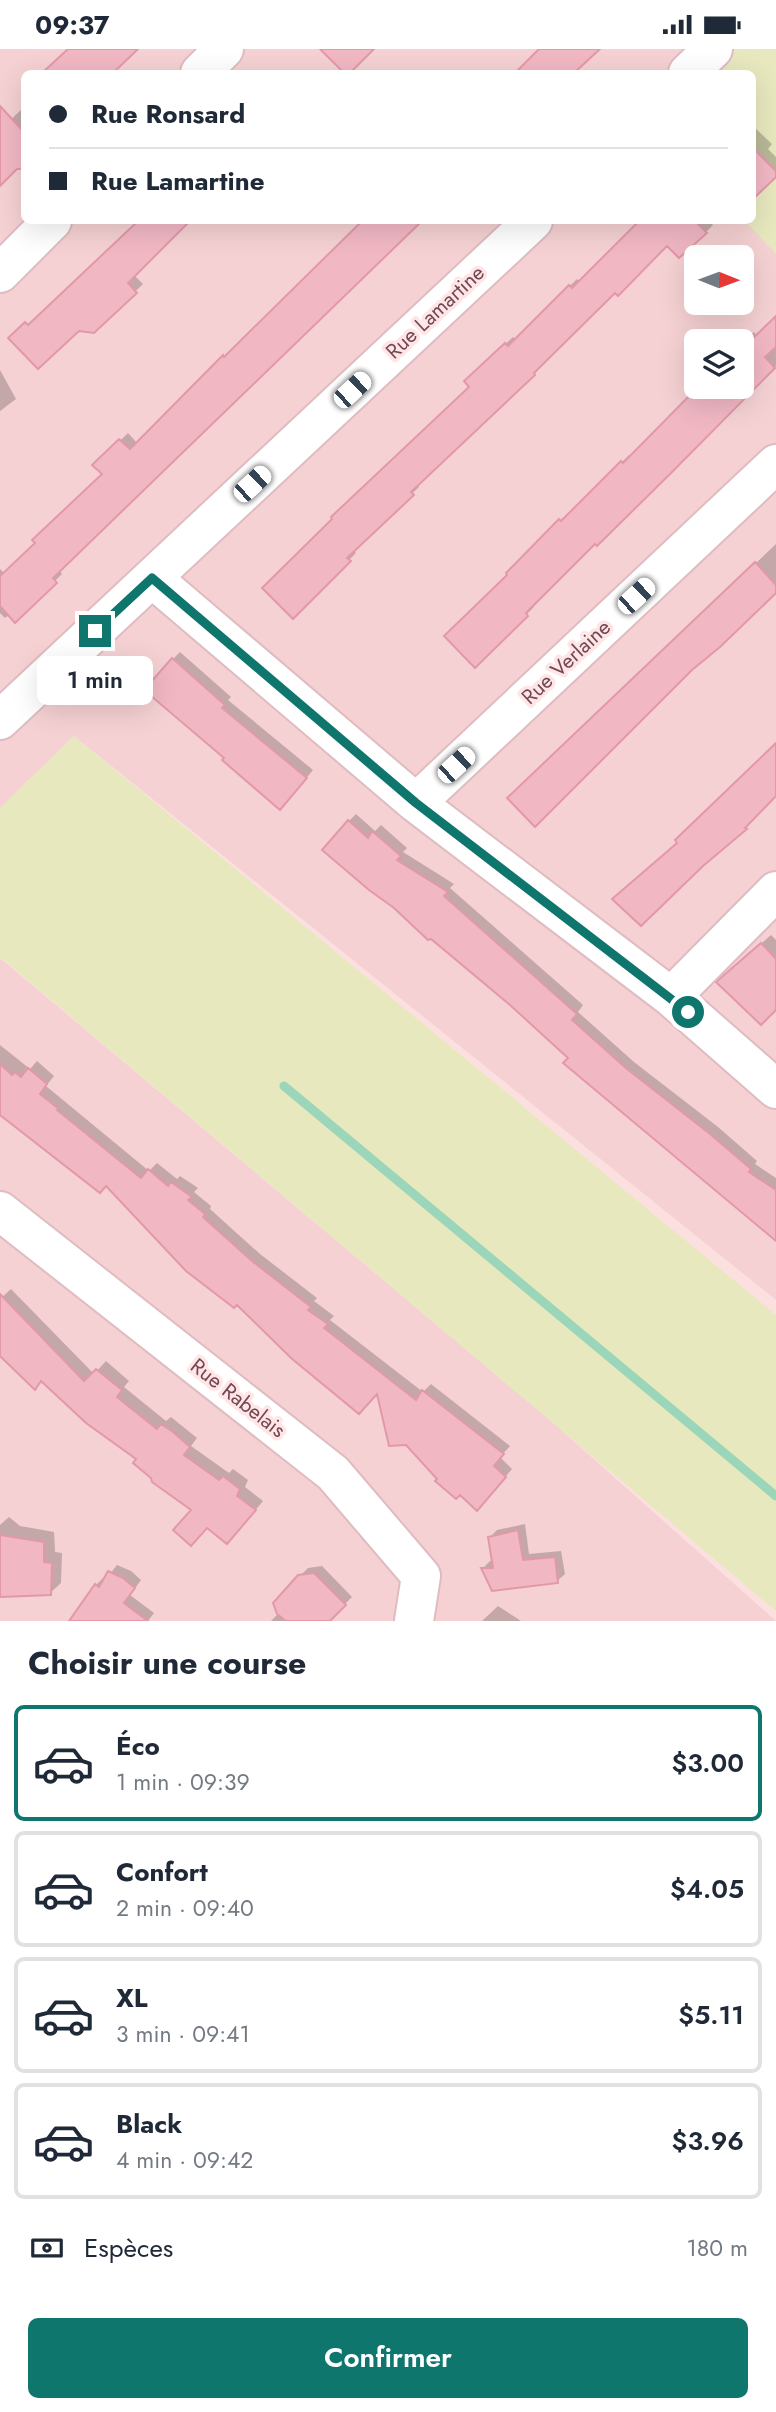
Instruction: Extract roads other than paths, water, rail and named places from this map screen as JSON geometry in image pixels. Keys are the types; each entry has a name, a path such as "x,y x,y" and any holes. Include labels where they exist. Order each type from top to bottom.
{"street":[{"path":"203,70 225,49"},
{"path":"691,70 713,49"},
{"path":"0,273 49,224"},
{"name":"Rue Lamartine","path":"0,720 530,224"},
{"name":"Rue Verlaine","path":"416,803 776,464"},
{"path":"152,578 416,803 671,997 776,1089"},
{"path":"671,997 776,891"},
{"name":"Rue Rabelais","path":"0,1211 333,1473 421,1576 414,1621"}],"waterway":[{"path":"284,1086 776,1496"}]}
